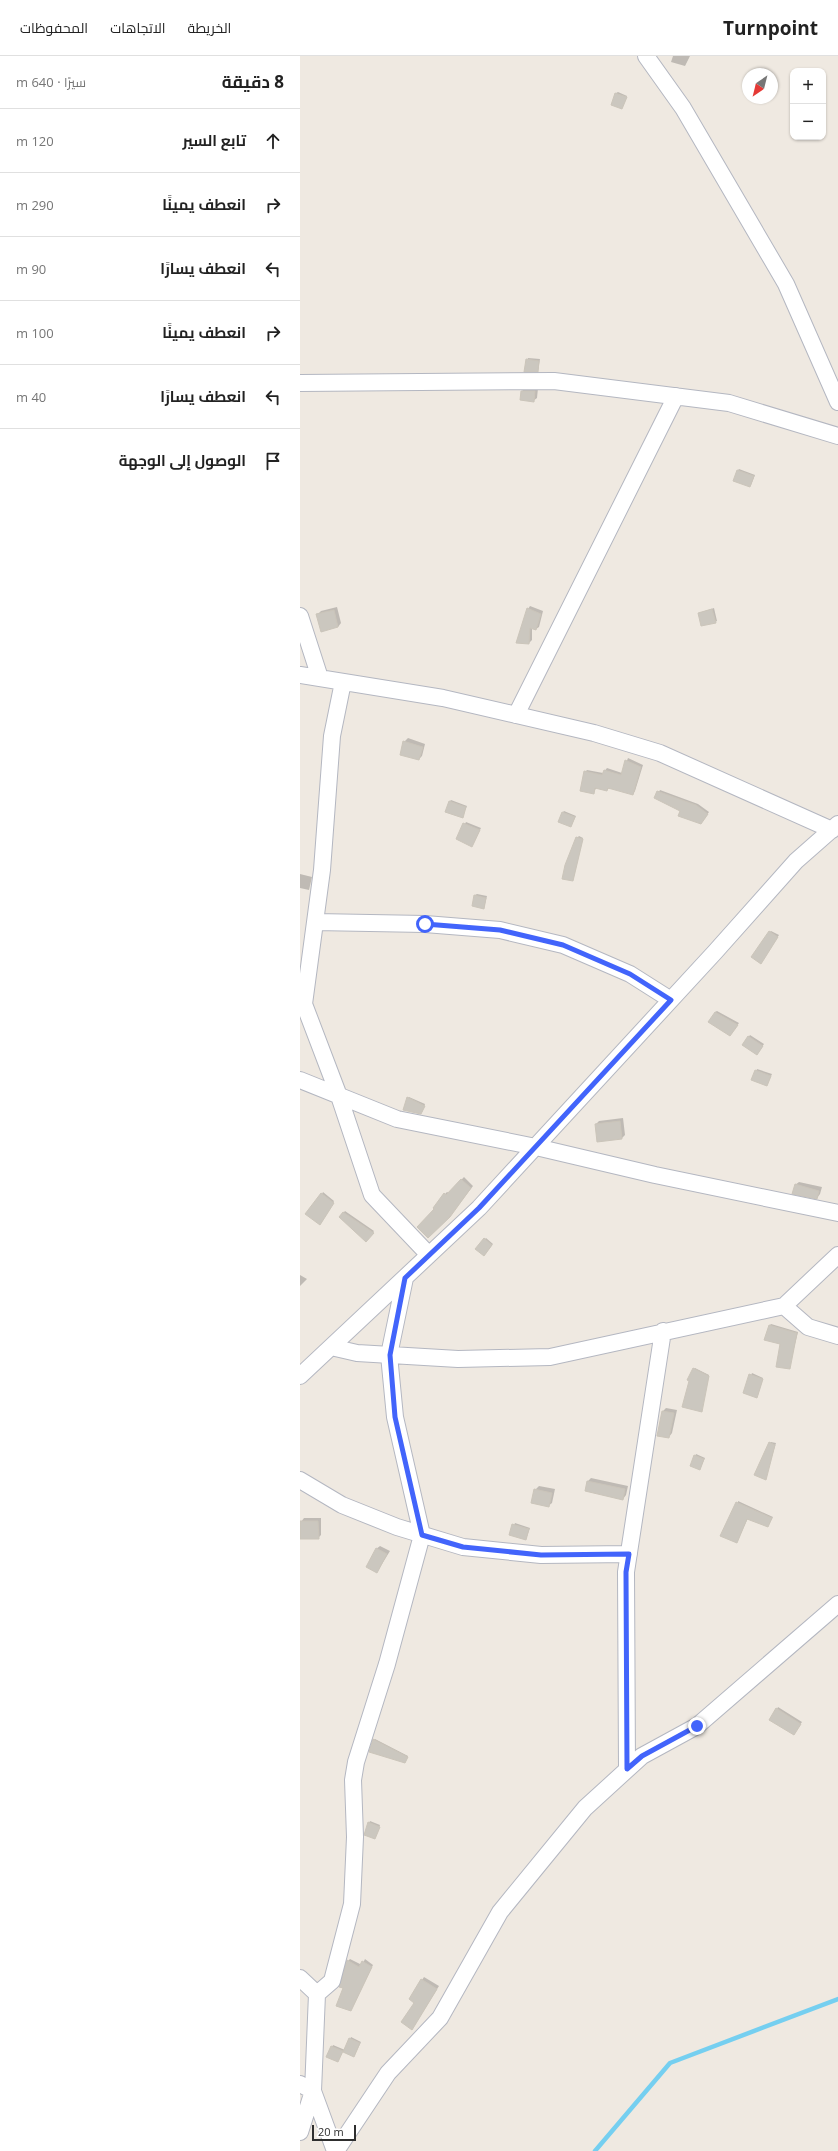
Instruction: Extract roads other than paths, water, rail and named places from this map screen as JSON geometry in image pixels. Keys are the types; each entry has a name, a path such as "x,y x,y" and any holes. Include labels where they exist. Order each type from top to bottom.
{"street":[{"path":"646,56 683,108 786,284 838,402"},
{"path":"300,383 554,381 729,403 838,436"},
{"path":"516,715 676,396"},
{"path":"300,616 320,678"},
{"path":"300,674 443,698 594,733 660,753 835,827 796,861 671,1000 479,1208 300,1376"},
{"path":"343,682 332,736 322,870 304,1004 339,1096 372,1195 428,1256"},
{"path":"315,922 425,924 500,930 563,945 630,974 671,1000"},
{"path":"300,1080 397,1119 536,1147 655,1175 838,1213"},
{"path":"331,1347 357,1353 458,1359 550,1357 663,1331 784,1306 838,1255"},
{"path":"300,2132 317,1994 332,1980 352,1904 355,1837 353,1780 356,1762 387,1664 422,1535 395,1417 390,1355 405,1278"},
{"path":"784,1306 808,1327 838,1336"},
{"path":"627,1769 626,1572 663,1331"},
{"path":"300,1480 342,1505 397,1527 463,1547 541,1555 629,1554"},
{"path":"336,2151 388,2072 440,2018 500,1912 585,1808 642,1756 697,1726 838,1604"},
{"path":"300,1978 317,1994"},
{"path":"306,2087 336,2151"}],"waterway":[{"path":"595,2151 670,2063 838,1999"}]}
